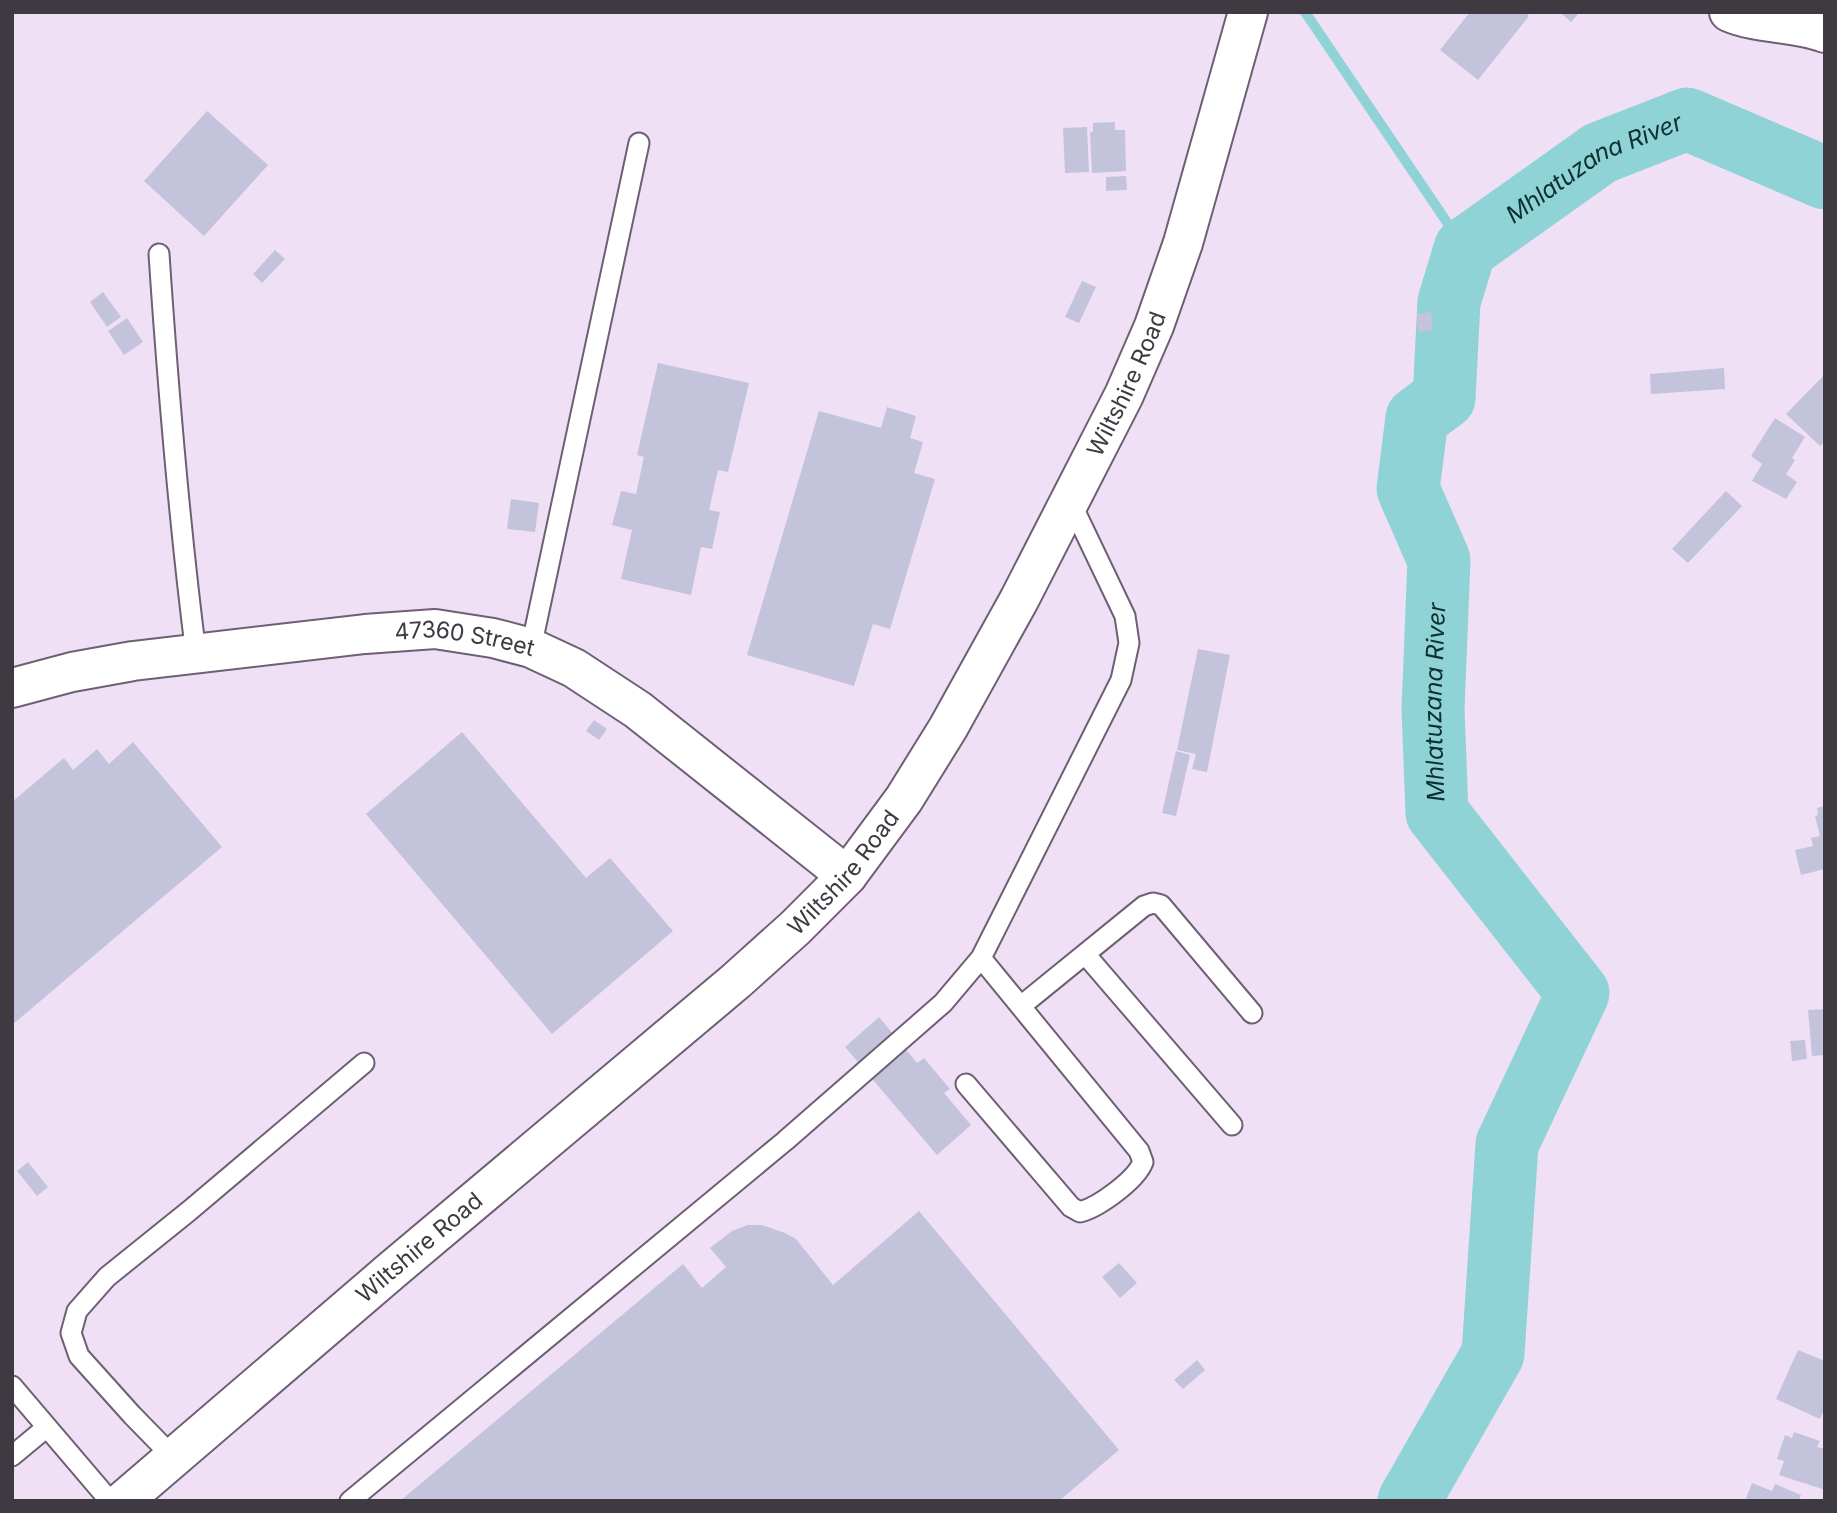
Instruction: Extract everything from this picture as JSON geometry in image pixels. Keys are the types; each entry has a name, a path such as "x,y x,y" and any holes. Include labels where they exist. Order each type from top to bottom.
{"street":[{"name":"Wiltshire Road","path":"123,1501 736,981 796,928 847,876 904,799 948,728 1071,503 1124,395 1154,326 1183,243 1248,12"},
{"path":"1729,12 1825,33"},
{"name":"47360 Street","path":"12,688 109,665 365,634 435,629 493,638 531,648 574,668 638,710 847,876"}],"lane":[{"path":"531,648 639,143"},
{"path":"159,254 178,505 196,654"},
{"path":"350,1501 785,1141 943,1003 981,958 1121,680 1129,643 1125,616 1071,503"},
{"path":"1021,1006 1144,906 1153,903 1161,905 1252,1013"},
{"path":"1085,954 1232,1125"},
{"path":"966,1084 1071,1207 1080,1212 1092,1209 1139,1172 1143,1162 1139,1151 981,958"},
{"path":"173,1457 79,1356 71,1333 77,1311 107,1277 365,1063"},
{"path":"12,1386 110,1501"},
{"path":"12,1456 47,1427"}],"building":[{"path":"1470,12 1525,12 1529,16 1478,80 1440,50"},
{"path":"1560,12 1580,12 1571,22"},
{"path":"207,111 268,165 204,236 144,181"},
{"path":"1115,122 1115,130 1125,130 1126,171 1092,173 1090,132 1093,132 1093,123"},
{"path":"1087,127 1089,172 1065,173 1063,128"},
{"path":"1126,176 1127,190 1106,191 1106,177"},
{"path":"275,250 285,259 262,283 253,274"},
{"path":"1082,281 1096,287 1079,323 1065,317"},
{"path":"103,292 121,317 107,327 90,302"},
{"path":"1431,312 1433,330 1418,332 1417,314"},
{"path":"127,318 143,342 124,355 108,331"},
{"path":"658,363 749,383 728,472 718,470 709,510 720,512 712,549 701,547 691,595 621,579 632,530 612,525 621,491 636,494 644,457 637,455"},
{"path":"1724,368 1725,389 1651,394 1650,374"},
{"path":"1825,374 1825,442 1820,446 1786,414"},
{"path":"887,407 916,416 910,438 923,442 914,473 935,479 890,629 873,624 854,686 747,655 819,411 881,428"},
{"path":"1775,418 1805,437 1786,474 1797,482 1786,499 1752,481 1762,464 1751,456"},
{"path":"1726,491 1742,506 1688,563 1672,549"},
{"path":"511,499 539,503 535,532 507,529"},
{"path":"1198,649 1230,655 1207,772 1192,769 1196,754 1177,750"},
{"path":"594,720 607,729 599,740 586,731"},
{"path":"462,732 586,878 610,858 673,931 552,1034 366,814"},
{"path":"133,742 222,847 12,1025 12,802 64,758 73,770 97,749 109,764"},
{"path":"1176,751 1190,755 1176,816 1162,813"},
{"path":"1825,806 1825,869 1801,875 1795,850 1813,846 1811,838 1820,836 1815,816 1818,815 1817,808"},
{"path":"1825,1009 1825,1055 1812,1056 1808,1010"},
{"path":"879,1017 917,1063 924,1058 950,1089 944,1093 971,1125 937,1155 845,1047"},
{"path":"1805,1040 1807,1059 1792,1061 1790,1041"},
{"path":"28,1162 48,1187 37,1196 17,1171"},
{"path":"919,1211 1119,1450 1059,1501 400,1501 683,1264 702,1288 726,1267 710,1248 732,1231 748,1225 762,1225 785,1233 796,1239 833,1285"},
{"path":"1119,1263 1137,1283 1120,1298 1102,1277"},
{"path":"1798,1350 1825,1361 1825,1407 1820,1419 1776,1399"},
{"path":"1197,1360 1205,1370 1183,1389 1174,1380"},
{"path":"1794,1432 1820,1441 1817,1447 1825,1449 1825,1490 1779,1475 1784,1461 1777,1459 1785,1435 1792,1438"},
{"path":"1752,1483 1772,1491 1775,1484 1801,1495 1799,1501 1745,1501"}],"waterway":[{"path":"1305,12 1465,249"},
{"name":"Mhlatuzana River","path":"1409,1501 1493,1354 1507,1144 1578,993 1437,813 1433,709 1439,560 1408,489 1417,418 1444,398 1449,302 1465,249 1600,153 1687,119 1825,178"}]}
